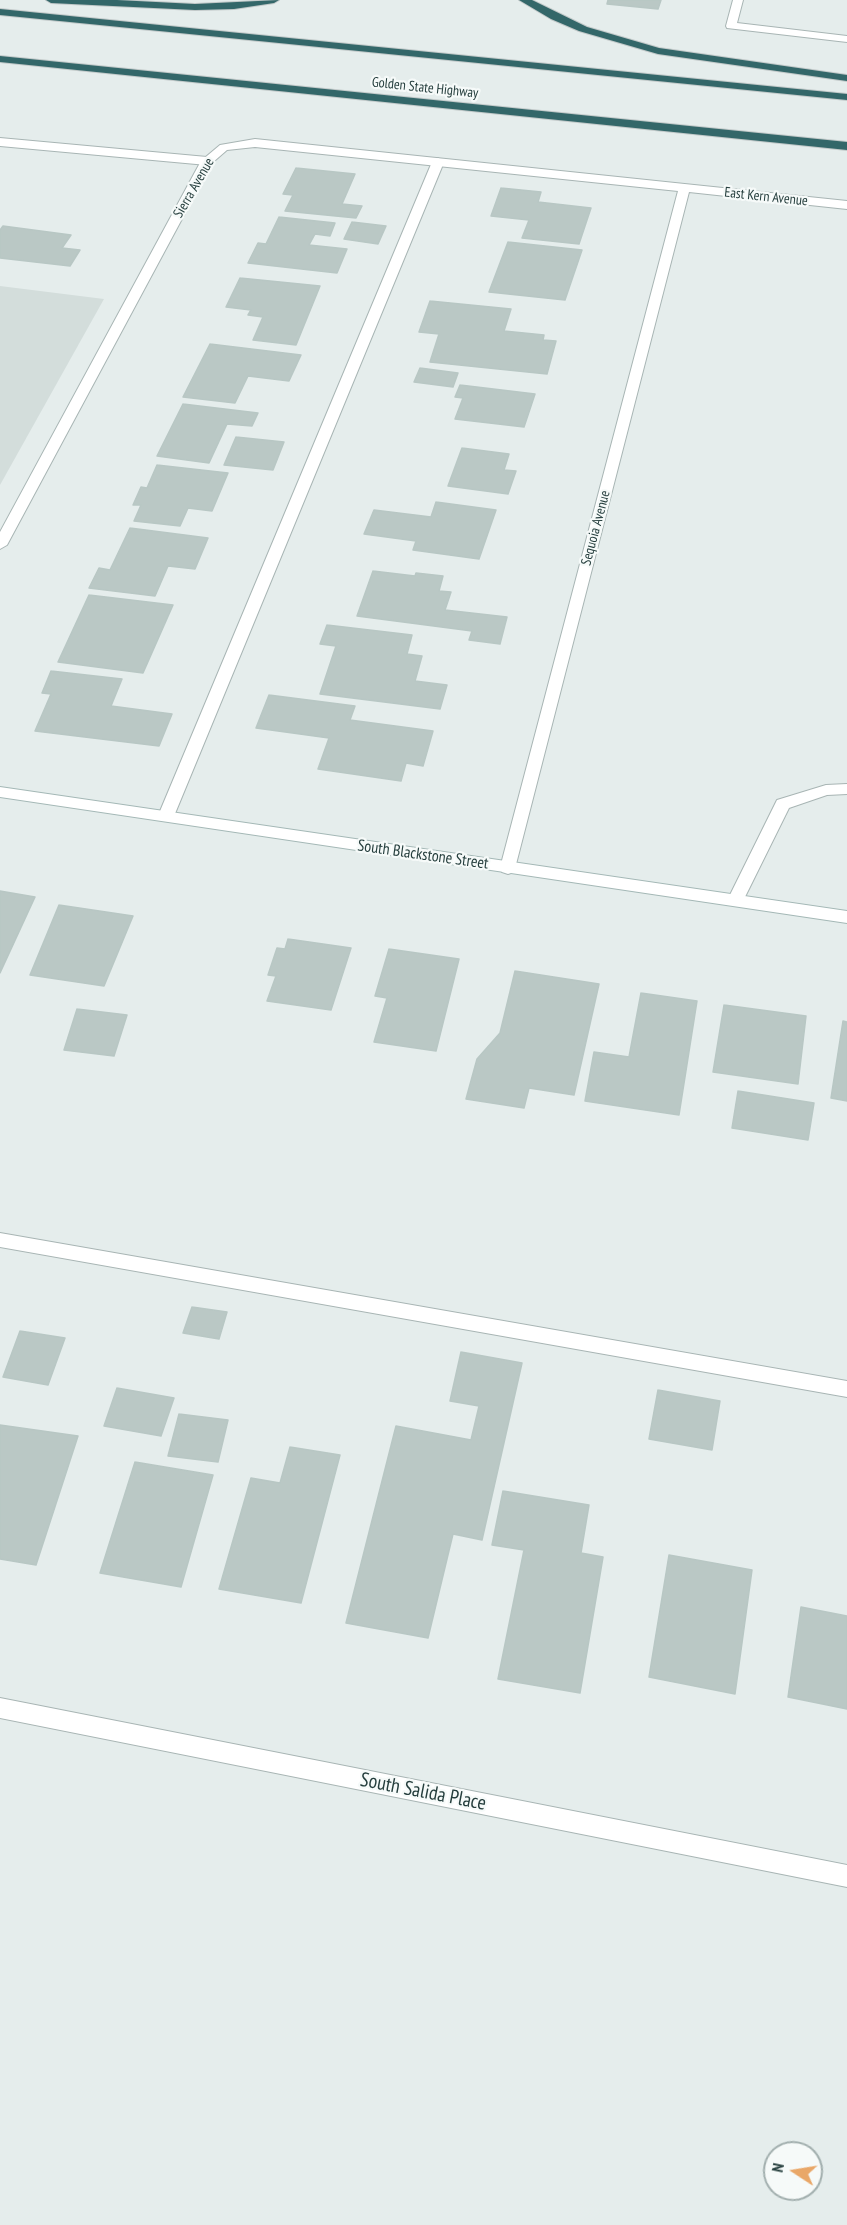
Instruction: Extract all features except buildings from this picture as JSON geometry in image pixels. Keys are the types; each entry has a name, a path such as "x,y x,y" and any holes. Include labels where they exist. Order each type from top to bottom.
{"highway":[{"path":"51,0 195,7 234,6 274,0"},
{"path":"525,0 555,17 583,28 658,51 847,78"},
{"name":"Golden State Highway","path":"0,12 847,97"},
{"name":"Golden State Highway","path":"0,59 847,146"}],"street":[{"path":"738,0 731,26 847,39"},
{"path":"0,142 207,161"},
{"name":"Sierra Avenue","path":"0,545 207,161 224,147 255,143 684,189"},
{"path":"166,816 438,162"},
{"name":"East Kern Avenue","path":"684,189 847,205"},
{"name":"Sequoia Avenue","path":"508,868 684,189"},
{"path":"735,901 783,804 826,790 847,789"},
{"name":"South Blackstone Street","path":"0,792 847,917"},
{"path":"0,1240 847,1389"},
{"name":"South Salida Place","path":"0,1708 847,1876"}],"shaded area":[{"path":"0,286 104,299 0,485"}]}
